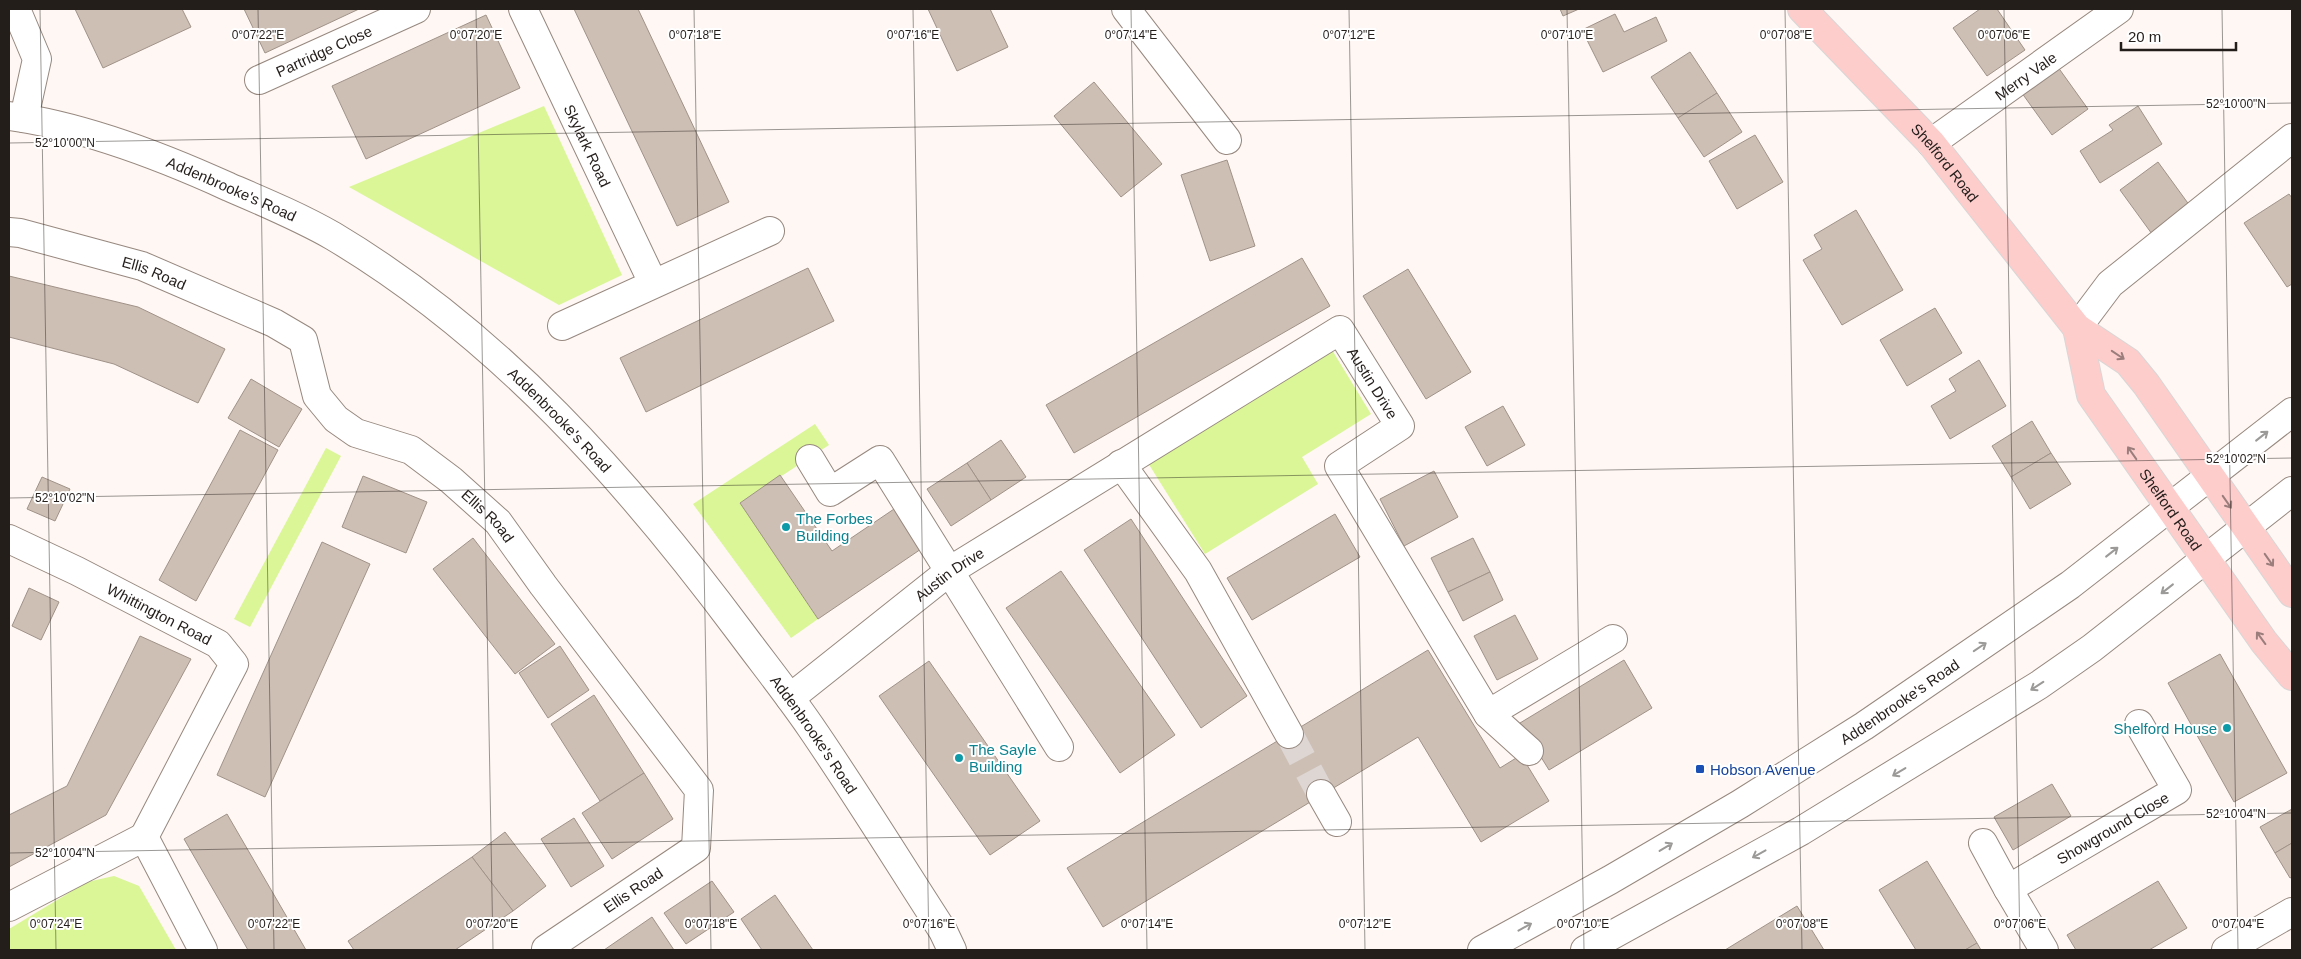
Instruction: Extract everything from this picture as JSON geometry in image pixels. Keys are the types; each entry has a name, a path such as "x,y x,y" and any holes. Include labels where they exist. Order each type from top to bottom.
{"main road":[{"name":"Shelford Road","path":"1802,9 1931,143 2077,328 2128,362 2292,593"},
{"name":"Shelford Road","path":"2077,328 2092,395 2264,642 2292,676"}],"street":[{"path":"16,9 37,59 16,117"},
{"name":"Partridge Close","path":"259,80 416,9"},
{"name":"Skylark Road","path":"522,9 653,283"},
{"path":"1126,9 1227,140"},
{"name":"Merry Vale","path":"1931,143 2119,9"},
{"name":"Addenbrooke's Road","path":"16,117 81,131 192,170 309,223 336,238 422,296 496,354 584,441 683,555 790,698 948,941 968,950"},
{"path":"2077,328 2110,284 2292,138"},
{"path":"562,326 770,230"},
{"name":"Ellis Road","path":"9,232 20,233 142,266 274,324 303,340 317,396 336,420 356,432 411,450 451,480 498,522 543,585 699,790 696,848 545,950"},
{"name":"Austin Drive","path":"790,698 951,570 1340,330 1400,426 1339,466 1488,714 1529,751"},
{"name":"Addenbrooke's Road","path":"1482,950 1610,880 1740,804 1864,726 2070,585 2292,412"},
{"path":"810,459 830,492 880,460 951,570 1060,747"},
{"path":"1121,464 1198,571 1289,734"},
{"path":"1585,950 1801,831 1962,734 2092,648 2292,491"},
{"name":"Whittington Road","path":"9,538 218,644 234,664 144,837"},
{"path":"1488,714 1613,639"},
{"name":"Showground Close","path":"2008,889 2177,790 2139,724"},
{"path":"1322,794 1337,822"},
{"path":"9,907 144,837 203,950"},
{"path":"1983,843 2044,950"},
{"path":"2226,950 2292,912"}],"green space":[{"path":"544,106 622,275 559,305 349,187"},
{"path":"1332,350 1371,414 1302,457 1318,484 1205,554 1148,463"},
{"path":"815,424 829,445 740,503 818,619 791,638 693,504"},
{"path":"326,448 341,456 250,627 234,619"},
{"path":"114,876 139,886 176,950 9,950 9,929 87,882"}],"building":[{"path":"75,9 182,9 191,27 103,68"},
{"path":"244,9 359,9 265,53"},
{"path":"574,9 638,9 729,202 677,226"},
{"path":"928,9 990,9 1008,47 957,71"},
{"path":"1560,9 1579,9 1563,16"},
{"path":"1980,9 1997,9 2025,50 1987,76 1953,28"},
{"path":"1615,14 1624,32 1656,17 1667,41 1603,72 1582,30"},
{"path":"486,15 520,88 366,159 332,86"},
{"path":"1690,52 1717,93 1678,118 1651,77"},
{"path":"2055,63 2088,109 2052,135 2019,89"},
{"path":"1094,82 1162,164 1121,197 1054,116"},
{"path":"1717,93 1742,132 1704,157 1678,118"},
{"path":"2138,106 2162,144 2100,183 2080,151 2113,130 2109,125"},
{"path":"1755,135 1783,182 1737,209 1709,161"},
{"path":"1227,160 1255,246 1210,261 1181,175"},
{"path":"2158,162 2190,206 2152,234 2120,190"},
{"path":"2289,194 2292,198 2292,284 2287,287 2244,223"},
{"path":"1856,210 1903,290 1842,325 1803,260 1822,249 1814,235"},
{"path":"1302,258 1330,306 1074,453 1046,405"},
{"path":"808,268 834,321 646,412 620,358"},
{"path":"1408,269 1471,372 1426,399 1363,296"},
{"path":"9,276 138,307 225,349 198,403 114,364 9,337"},
{"path":"1935,308 1962,353 1907,386 1880,340"},
{"path":"1979,360 2006,406 1950,439 1931,406 1956,391 1949,379"},
{"path":"251,379 302,409 279,447 228,418"},
{"path":"1503,406 1525,445 1487,466 1465,427"},
{"path":"2032,421 2051,453 2011,477 1992,446"},
{"path":"240,430 278,450 196,601 159,580"},
{"path":"1001,440 1026,477 991,500 967,463"},
{"path":"2051,453 2071,484 2030,509 2011,477"},
{"path":"967,463 991,500 951,526 927,489"},
{"path":"1434,471 1458,517 1404,546 1380,499"},
{"name":"The Forbes Building","path":"780,475 832,551 897,507 924,547 818,619 740,503"},
{"path":"363,476 427,502 406,553 342,527"},
{"path":"42,477 70,489 55,521 27,509"},
{"path":"1335,514 1360,557 1252,620 1227,578"},
{"path":"1131,519 1247,696 1201,728 1084,550"},
{"path":"473,538 555,644 515,674 433,569"},
{"path":"1473,538 1490,572 1448,592 1431,558"},
{"path":"322,542 370,564 265,797 217,775"},
{"path":"1061,571 1175,735 1120,773 1006,608"},
{"path":"1490,572 1503,600 1463,621 1448,592"},
{"path":"29,588 59,602 41,640 12,626"},
{"path":"1515,615 1538,659 1497,680 1474,636"},
{"path":"140,636 191,659 106,815 9,867 9,815 67,786"},
{"path":"560,646 589,690 548,718 519,673"},
{"path":"1428,650 1500,768 1521,755 1549,801 1481,842 1418,737 1103,927 1067,868"},
{"name":"Shelford House","path":"2220,654 2287,773 2234,802 2168,683"},
{"path":"1624,660 1652,708 1549,770 1520,723"},
{"name":"The Sayle Building","path":"929,661 1040,821 990,855 879,696"},
{"path":"594,695 644,773 600,801 551,724"},
{"path":"644,773 673,819 612,859 582,813"},
{"path":"2052,784 2071,816 2013,850 1994,817"},
{"path":"2292,809 2292,843 2275,853 2260,827"},
{"path":"227,814 306,950 248,950 184,839"},
{"path":"574,818 604,866 571,887 541,839"},
{"path":"505,832 546,886 513,911 472,857"},
{"path":"2292,843 2292,877 2290,878 2275,853"},
{"path":"472,857 513,911 455,950 354,950 348,941"},
{"path":"1927,861 1977,943 1965,950 1916,950 1879,890"},
{"path":"712,881 734,912 686,944 664,913"},
{"path":"2158,881 2187,928 2149,950 2076,950 2067,935"},
{"path":"775,895 813,950 762,950 741,919"},
{"path":"1797,906 1824,950 1725,950"},
{"path":"652,917 674,950 604,950"},
{"path":"1977,943 1981,950 1965,950"}],"tunnel":[{"path":"1289,734 1321,794"}],"place":[{"name":"The Forbes Building","path":"786,527"},
{"name":"Shelford House","path":"2227,728"},
{"name":"The Sayle Building","path":"959,758"},
{"name":"Hobson Avenue","path":"1700,769"}]}
